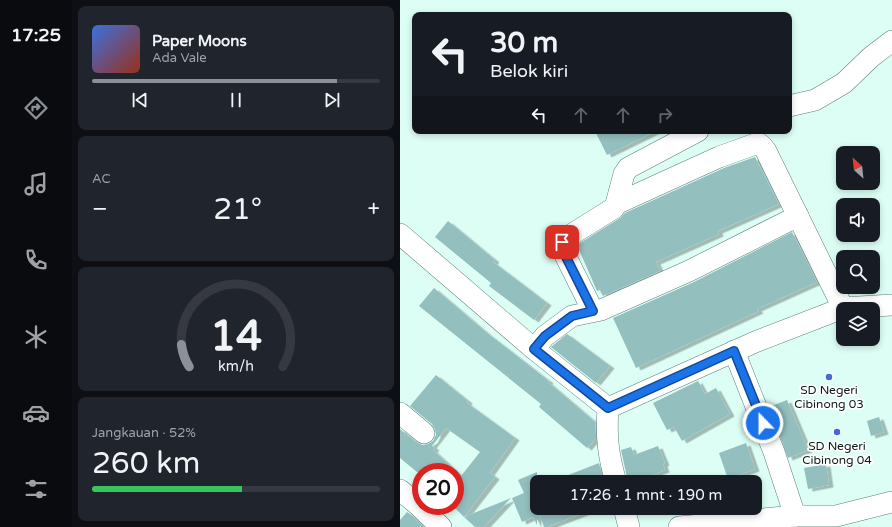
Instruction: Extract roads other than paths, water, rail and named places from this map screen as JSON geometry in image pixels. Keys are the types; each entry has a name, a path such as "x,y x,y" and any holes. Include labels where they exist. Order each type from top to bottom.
{"street":[{"path":"792,105 815,100 844,83 871,57 892,41"},
{"path":"593,311 562,249 562,243 566,238 614,208 622,178 627,169 692,134"},
{"path":"616,204 719,157 758,143 766,151 840,302"},
{"path":"534,349 545,336 572,316 601,310 689,271 798,216"},
{"path":"400,234 534,349 608,408"},
{"path":"880,306 892,305"},
{"path":"608,408 734,351 836,311"},
{"path":"734,351 774,452 795,516"},
{"path":"608,408 607,442 614,475"},
{"path":"400,413 424,433"},
{"path":"400,490 441,527"},
{"path":"679,527 734,524 795,516 836,522 892,502"},
{"path":"626,515 629,527"}],"place":[{"name":"SD Negeri Cibinong 03","path":"829,377"},
{"name":"SD Negeri Cibinong 04","path":"837,432"}]}
